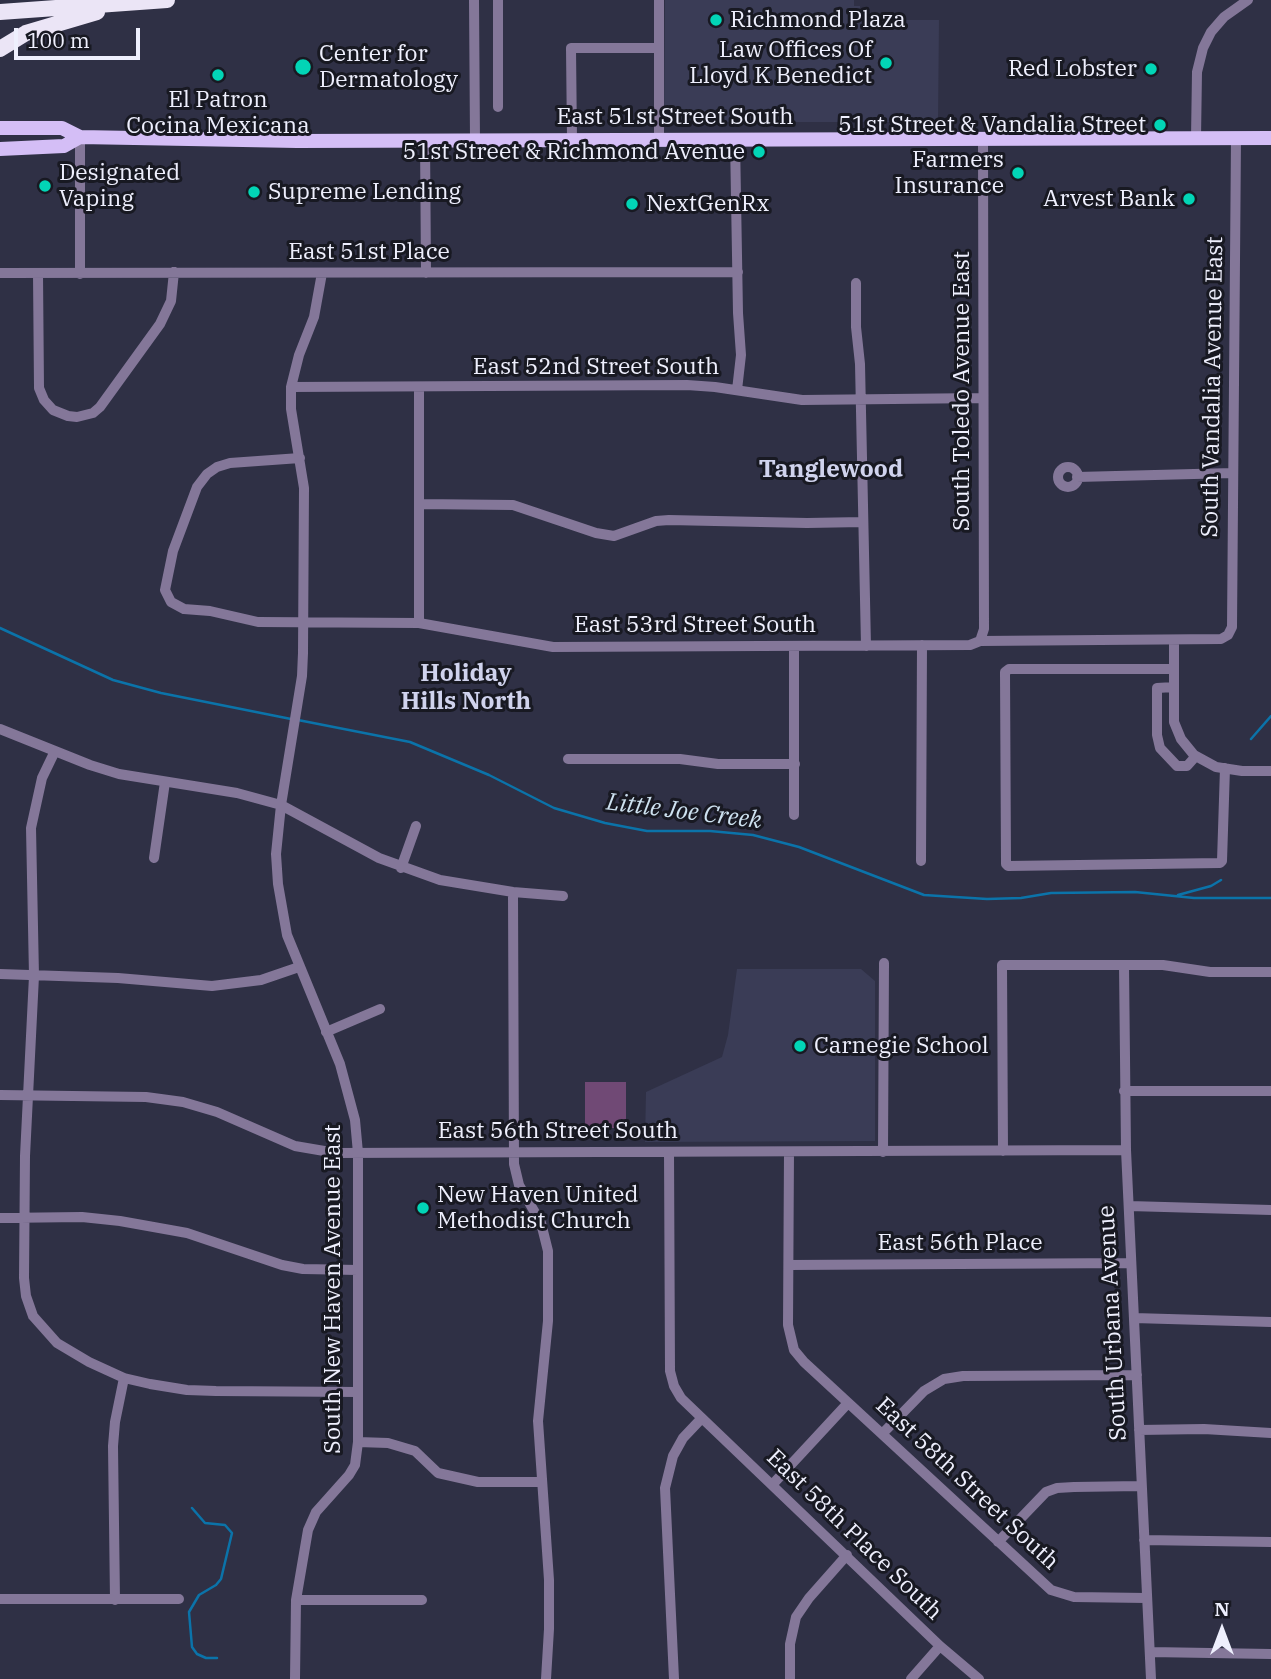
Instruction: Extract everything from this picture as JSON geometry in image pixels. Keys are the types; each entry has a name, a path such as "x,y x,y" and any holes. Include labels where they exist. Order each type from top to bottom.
{"highway":[{"path":"0,12 167,0"},
{"path":"0,49 26,33 122,4"}],"main road":[{"name":"East 51st Street South","path":"0,128 62,128 80,136 297,141 1271,138"},
{"name":"East 51st Street South","path":"0,149 64,146 80,136"}],"street":[{"path":"474,0 475,140"},
{"path":"498,0 498,107"},
{"path":"659,0 659,139"},
{"path":"1196,138 1197,72 1203,48 1211,32 1224,18 1248,0"},
{"path":"572,139 572,48 659,48"},
{"path":"475,86 498,86"},
{"path":"80,136 80,274"},
{"name":"South Vandalia Avenue East","path":"1228,635 1232,627 1236,138"},
{"path":"425,139 426,273"},
{"path":"735,139 741,355 737,390"},
{"name":"South Toledo Avenue East","path":"980,641 984,629 983,139"},
{"path":"38,274 39,388 44,400 53,410 77,417 87,415 100,407 160,324 172,301 174,272"},
{"name":"East 51st Place","path":"0,273 738,272"},
{"name":"South New Haven Avenue East","path":"295,1679 296,1600 311,1521 324,1502 343,1485 355,1465 358,1442 358,1153 353,1105 340,1064 287,935 276,855 281,805 302,676 304,488 292,418 291,387 299,355 314,317 322,273"},
{"path":"856,283 866,646"},
{"name":"East 52nd Street South","path":"291,387 667,385 715,387 802,400 983,398"},
{"path":"419,388 419,623"},
{"name":"East 53rd Street South","path":"300,458 230,463 207,474 198,487 180,530 165,583 168,598 184,609 210,611 246,621 419,623 553,647 970,645 980,641 1221,639 1228,635"},
{"path":"1077,477 1233,473"},
{"path":"419,504 513,505 596,533 614,536 656,521 669,520 863,522"},
{"path":"1174,639 1174,722 1181,739 1196,756 1216,767 1271,771"},
{"path":"921,861 922,645"},
{"path":"794,646 794,814"},
{"path":"1174,668 1009,669 1005,672 1006,864 1220,863 1225,768"},
{"path":"1174,687 1157,688 1157,736 1160,748 1177,766 1187,766 1196,756"},
{"path":"0,729 119,774 237,793 281,805 379,858 440,880 513,892 564,896"},
{"path":"55,751 42,778 32,828 34,976 25,1156 24,1278 26,1296 33,1316 57,1343 124,1378 187,1390 358,1392"},
{"path":"568,759 680,759 718,764 795,764"},
{"path":"154,858 165,782"},
{"path":"401,868 416,825"},
{"path":"513,892 513,1153 516,1176 541,1223 548,1251 548,1321 538,1422 549,1580 546,1679"},
{"path":"883,1152 884,963"},
{"path":"1003,1151 1002,965 1163,965 1210,972 1271,972"},
{"name":"South Urbana Avenue","path":"1124,965 1125,1150 1151,1679"},
{"path":"0,974 80,976 212,986 261,980 299,967"},
{"path":"326,1032 380,1009"},
{"path":"1124,1091 1271,1091"},
{"name":"East 56th Street South","path":"0,1095 146,1097 183,1102 217,1112 295,1146 315,1151 513,1153 1125,1150"},
{"name":"East 58th Place South","path":"669,1152 670,1371 681,1398 940,1646 979,1679"},
{"path":"789,1152 789,1265"},
{"path":"1129,1206 1271,1210"},
{"path":"0,1218 82,1217 154,1226 187,1233 282,1265 303,1269 358,1270"},
{"name":"East 56th Place","path":"789,1265 1131,1263"},
{"name":"East 58th Street South","path":"789,1265 790,1338 794,1350 804,1362 1039,1581 1062,1595 1146,1598"},
{"path":"1134,1318 1271,1322"},
{"path":"883,1433 924,1391 944,1379 963,1376 1137,1375"},
{"path":"115,1600 113,1446 124,1378"},
{"path":"772,1485 848,1403"},
{"path":"674,1679 665,1488 673,1456 683,1438 701,1419"},
{"path":"1139,1430 1204,1429 1271,1433"},
{"path":"358,1442 388,1443 415,1451 438,1474 478,1482 541,1482"},
{"path":"998,1542 1046,1492 1057,1488 1140,1486"},
{"path":"1144,1540 1271,1542"},
{"path":"790,1679 790,1644 796,1617 847,1555"},
{"path":"0,1599 179,1599"},
{"path":"296,1600 422,1600"},
{"path":"911,1679 940,1646"},
{"path":"1150,1652 1271,1654"}],"shaded area":[{"path":"665,0 854,0 854,6 860,6 861,20 939,20 938,122 664,122"},
{"name":"Carnegie School","path":"737,969 861,969 875,981 875,1141 645,1142 646,1092 722,1057 728,1035"},
{"path":"585,1082 626,1082 626,1128 585,1128"}],"waterway":[{"name":"Little Joe Creek","path":"0,628 113,680 161,693 291,719"},
{"name":"Little Joe Creek","path":"1251,739 1271,716"},
{"name":"Little Joe Creek","path":"298,720 410,742 489,775 554,808 605,823 647,831 710,831 753,835 799,847 924,895 987,899 1021,898 1051,893 1135,892 1194,898 1271,898"},
{"name":"Little Joe Creek","path":"1178,895 1211,886 1221,880"},
{"path":"192,1508 205,1523 225,1525 232,1533 221,1579 199,1595 189,1612 192,1647 197,1654 206,1658 217,1658"}],"place":[{"name":"Richmond Plaza","path":"716,20"},
{"name":"Law Offices Of Lloyd K Benedict","path":"886,63"},
{"name":"Center for Dermatology","path":"303,67"},
{"name":"Red Lobster","path":"1151,69"},
{"name":"El Patron Cocina Mexicana","path":"218,75"},
{"name":"51st Street & Vandalia Street","path":"1160,125"},
{"name":"51st Street & Richmond Avenue","path":"759,152"},
{"name":"Farmers Insurance","path":"1018,173"},
{"name":"Designated Vaping","path":"45,186"},
{"name":"Supreme Lending","path":"254,192"},
{"name":"Arvest Bank","path":"1189,199"},
{"name":"NextGenRx","path":"632,204"},
{"name":"Carnegie School","path":"800,1046"},
{"name":"New Haven United Methodist Church","path":"423,1208"}],"district":[{"name":"Tanglewood","path":"831,470"},
{"name":"Holiday Hills North","path":"466,688"}]}
